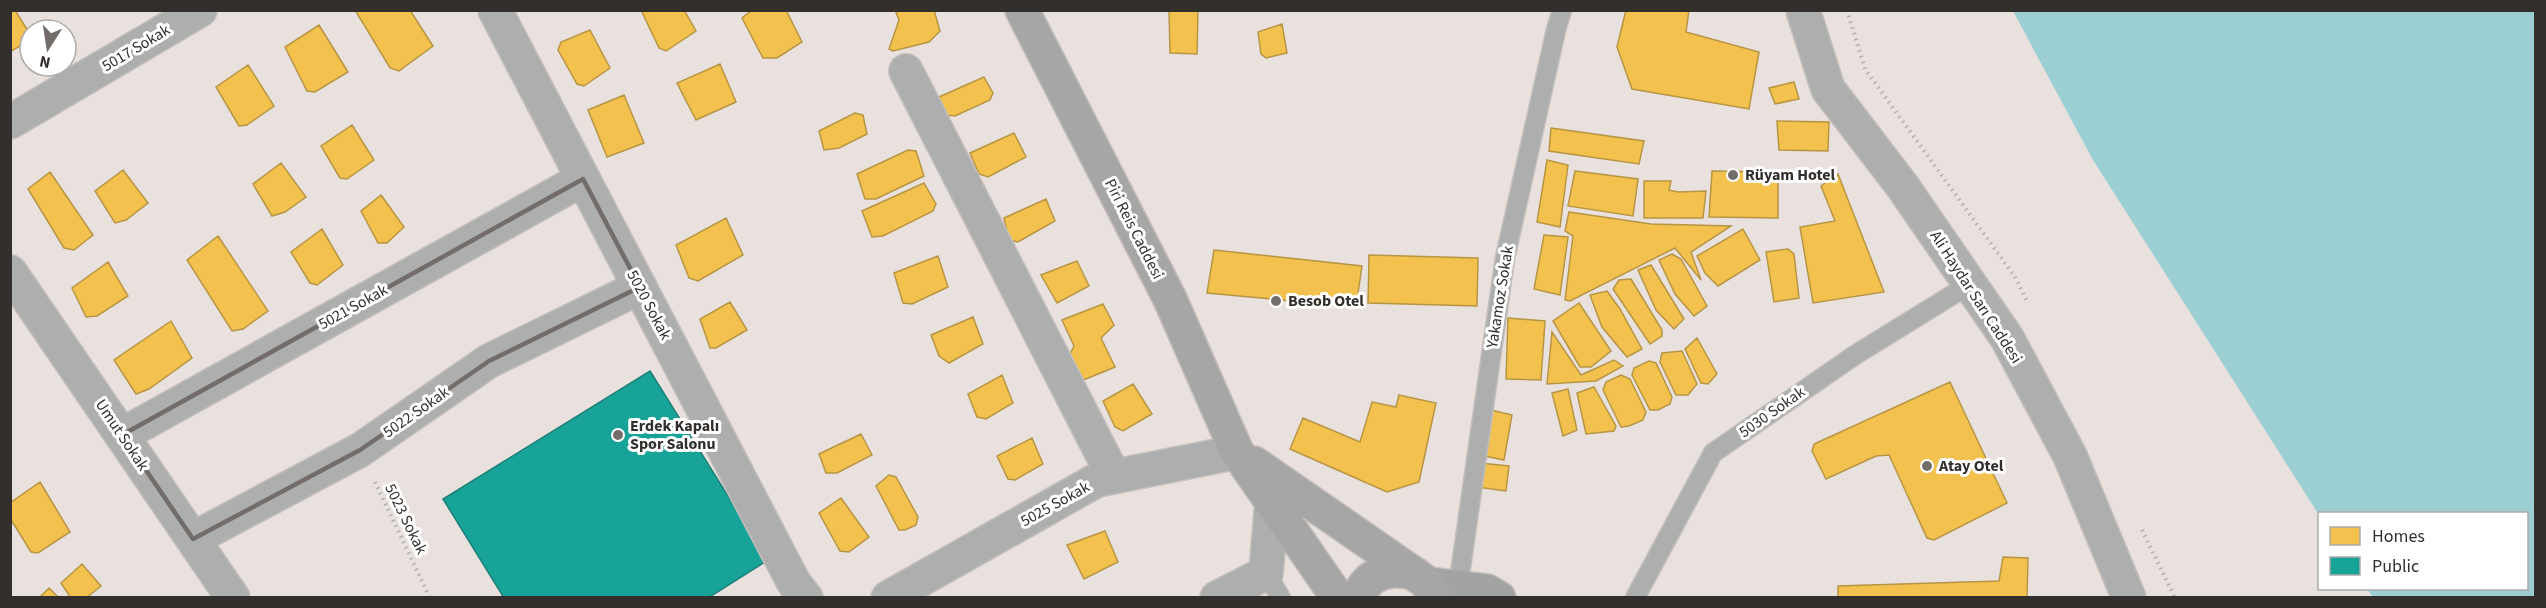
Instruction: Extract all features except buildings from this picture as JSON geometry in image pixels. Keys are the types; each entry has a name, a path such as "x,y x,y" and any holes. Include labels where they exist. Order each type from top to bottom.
{"main road":[{"name":"Piri Reis Caddesi","path":"1022,10 1170,299 1238,452 1338,597"},
{"path":"1238,452 1455,590"},
{"path":"1358,597 1366,582 1377,574 1390,570 1403,570 1455,590"}],"street":[{"name":"5017 Sokak","path":"10,122 200,10"},
{"name":"Ali Haydar Sarı Caddesi","path":"1803,10 1828,89 1903,187 2007,338 2070,456 2129,597"},
{"name":"5020 Sokak","path":"501,12 584,180 794,583 806,597"},
{"path":"906,71 1114,477"},
{"name":"5021 Sokak","path":"122,435 584,180"},
{"name":"Umut Sokak","path":"10,272 233,597"},
{"name":"5022 Sokak","path":"193,539 360,450 489,361 640,287"},
{"name":"5025 Sokak","path":"888,597 1097,480 1238,452"},
{"path":"1217,597 1274,585 1272,501"}],"lane":[{"name":"Yakamoz Sokak","path":"1455,590 1504,258 1562,10"},
{"name":"5030 Sokak","path":"1635,597 1713,453 1855,355 1970,284"}],"path":[{"name":"5023 Sokak","path":"360,450 430,597"}],"highlighted area":[{"path":"583,179 640,287 489,361 360,450 193,539 122,435"}],"water":[{"path":"2013,11 2535,11 2535,597 2373,597 2368,590 2528,590 2528,512 2318,513 2093,160"}],"place":[{"name":"Rüyam Hotel","path":"1733,175"},
{"name":"Besob Otel","path":"1276,301"},
{"name":"Erdek Kapalı Spor Salonu","path":"618,435"},
{"name":"Atay Otel","path":"1927,466"}]}
